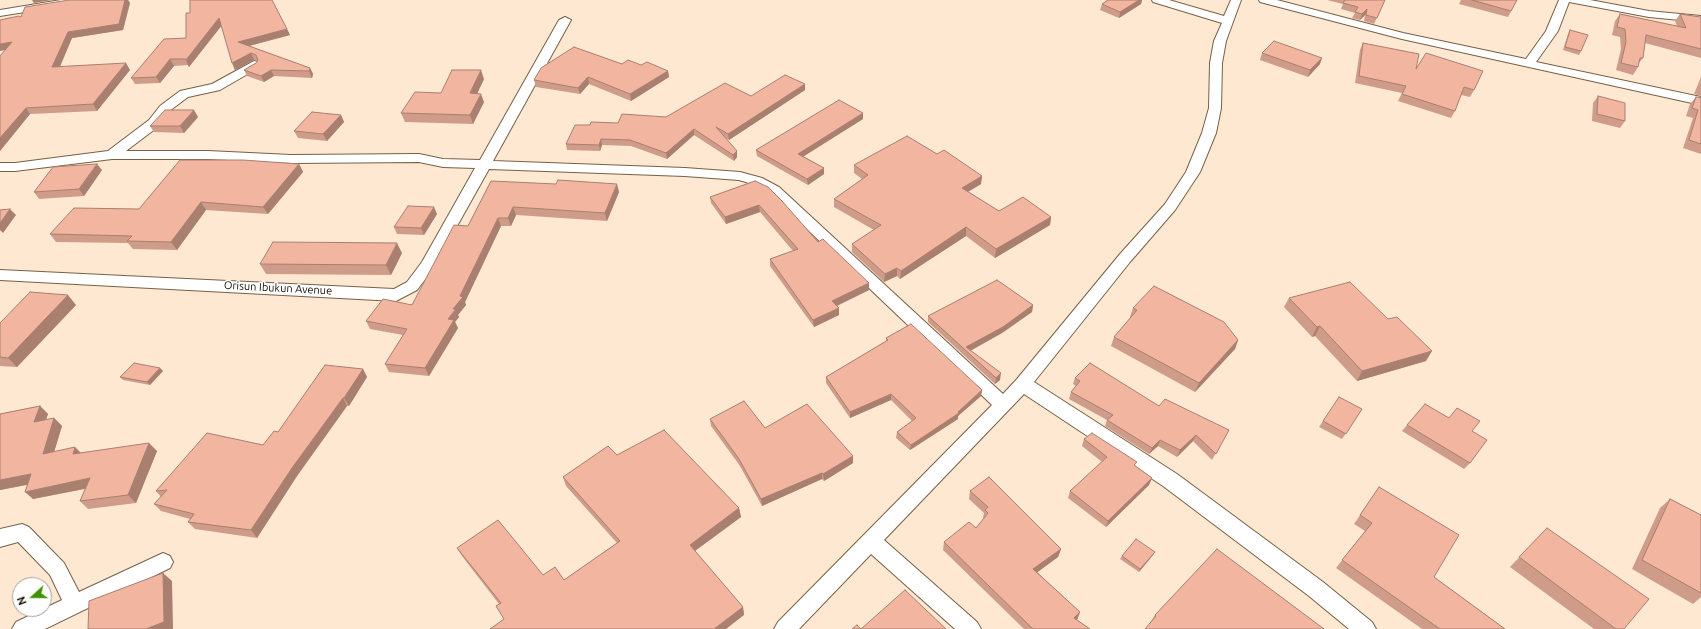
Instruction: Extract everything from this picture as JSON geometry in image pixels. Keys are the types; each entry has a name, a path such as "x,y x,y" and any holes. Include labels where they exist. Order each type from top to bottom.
{"street":[{"path":"0,13 81,0"},
{"path":"1157,0 1228,21"},
{"path":"785,629 1023,384 1125,258 1170,207 1193,172 1209,133 1214,108 1216,63 1220,41 1236,0"},
{"path":"1264,0 1402,36 1701,101"},
{"path":"1529,63 1552,31 1564,0"},
{"path":"1572,0 1649,14 1701,19"},
{"name":"Orisun Ibukun Avenue","path":"0,275 396,295 412,286 428,265 565,20"},
{"path":"112,155 154,123 164,109 184,94 216,87 254,65"},
{"path":"0,168 112,155 208,155 291,159 418,158 443,163 685,172 716,176 740,176 757,181 774,190 1002,404"},
{"path":"1023,384 1170,480 1316,589 1365,629"},
{"path":"0,538 22,533 57,569 75,604"},
{"path":"870,540 970,629"},
{"path":"23,629 163,562"}],"building":[{"path":"69,0 125,0 119,24 68,32 52,67 126,63 93,104 26,108 0,138 0,56 12,42 0,44 0,20 19,16 21,17 25,7"},
{"path":"190,0 272,0 287,29 238,42 310,68 309,71 271,70 261,76 244,70 256,63 258,60 256,55 251,53 232,63 219,18 186,60 170,59 156,77 131,78 164,39 186,38 186,13 190,13"},
{"path":"1108,0 1139,0 1120,12 1102,4"},
{"path":"1345,0 1385,0 1377,18 1366,15 1367,9 1362,14 1355,12 1358,7 1343,3"},
{"path":"1472,0 1517,0 1511,11"},
{"path":"1620,14 1686,28 1680,14 1701,17 1701,49 1646,35 1643,58 1640,58 1638,67 1621,63 1626,42 1625,29 1617,27"},
{"path":"1570,30 1588,35 1581,51 1565,47"},
{"path":"1274,41 1322,58 1310,70 1262,53"},
{"path":"1363,43 1419,54 1416,69 1426,53 1483,71 1474,90 1464,87 1455,111 1402,94 1406,86 1359,76"},
{"path":"574,47 622,64 628,60 641,65 647,62 668,71 630,94 588,77 578,88 534,80 541,68"},
{"path":"452,70 481,70 470,93 481,94 470,115 401,113 415,92 441,93"},
{"path":"785,75 805,84 728,134 716,127 737,151 733,155 694,129 666,153 630,140 601,139 599,145 566,144 575,125 590,125 591,122 618,123 622,114 666,117 725,83 751,96"},
{"path":"1598,96 1625,103 1625,121 1597,114"},
{"path":"1696,97 1701,98 1701,144 1689,140 1698,110 1692,108"},
{"path":"839,100 863,113 798,154 824,168 807,179 756,150"},
{"path":"165,110 194,110 180,126 150,126"},
{"path":"312,112 341,115 323,134 294,131"},
{"path":"907,136 937,154 944,150 982,176 962,188 999,211 1023,197 1051,217 996,249 966,227 901,271 897,268 885,274 852,244 881,225 834,199 868,175 854,165"},
{"path":"180,160 243,160 299,164 263,207 201,202 171,242 127,241 132,236 50,234 74,208 139,209"},
{"path":"97,164 79,189 34,192 53,167"},
{"path":"558,180 617,184 605,213 513,207 508,218 498,218 460,296 463,297 453,309 456,309 448,319 454,320 425,368 385,364 407,329 366,321 383,299 412,305 454,225 468,226 491,181 556,184"},
{"path":"755,181 768,187 818,242 823,239 869,283 832,301 839,308 813,320 770,259 798,249 759,205 725,217 710,197"},
{"path":"408,206 434,207 421,228 394,227"},
{"path":"10,209 0,223 0,210"},
{"path":"273,242 397,243 386,265 260,264"},
{"path":"997,280 1033,305 1003,327 966,347 1001,373 996,378 928,316"},
{"path":"1350,282 1388,319 1397,317 1432,351 1362,371 1320,326 1317,327 1289,298"},
{"path":"1154,286 1224,322 1238,340 1199,383 1114,337 1137,310 1133,308"},
{"path":"30,292 68,295 8,358 0,357 0,323"},
{"path":"911,324 982,390 958,412 959,413 911,445 897,432 916,418 891,394 850,412 826,377 888,340 886,338"},
{"path":"134,363 160,368 147,382 120,377"},
{"path":"1090,363 1159,406 1165,399 1229,430 1216,454 1196,435 1180,450 1160,440 1152,448 1107,420 1113,415 1071,392 1080,381 1075,378"},
{"path":"325,365 363,369 344,398 292,468 251,530 188,522 194,514 154,504 167,490 156,491 207,433 263,445 274,431 278,432"},
{"path":"1339,397 1362,409 1346,434 1323,421"},
{"path":"744,401 765,428 807,404 853,456 823,474 822,473 761,499 739,459 710,419"},
{"path":"1425,404 1449,418 1457,408 1480,421 1472,431 1487,440 1470,463 1407,425"},
{"path":"40,406 34,422 54,418 43,454 75,447 73,454 149,443 128,495 80,501 90,478 25,492 31,474 0,480 0,414"},
{"path":"664,430 739,508 690,545 743,607 714,629 490,629 504,619 496,606 501,603 457,548 498,520 543,575 555,567 564,580 620,541 563,477 608,446 617,455"},
{"path":"1092,433 1137,462 1134,465 1152,478 1108,521 1070,491 1107,457 1084,439"},
{"path":"989,477 1061,549 1033,569 1080,612 1074,618 1090,629 1033,629 944,542 969,522 976,528 988,513 985,510 988,507 970,491"},
{"path":"1379,487 1459,535 1434,577 1505,629 1440,629 1342,560 1372,523 1360,515"},
{"path":"1670,499 1701,515 1701,593 1642,560"},
{"path":"1547,528 1649,599 1624,629 1616,629 1519,557"},
{"path":"1136,539 1155,552 1140,569 1122,556"},
{"path":"1217,549 1324,629 1145,629 1156,616 1155,615"},
{"path":"163,573 164,622 146,629 88,629 89,601"},
{"path":"905,590 946,629 861,629"},
{"path":"857,625 861,629 852,629"}]}
